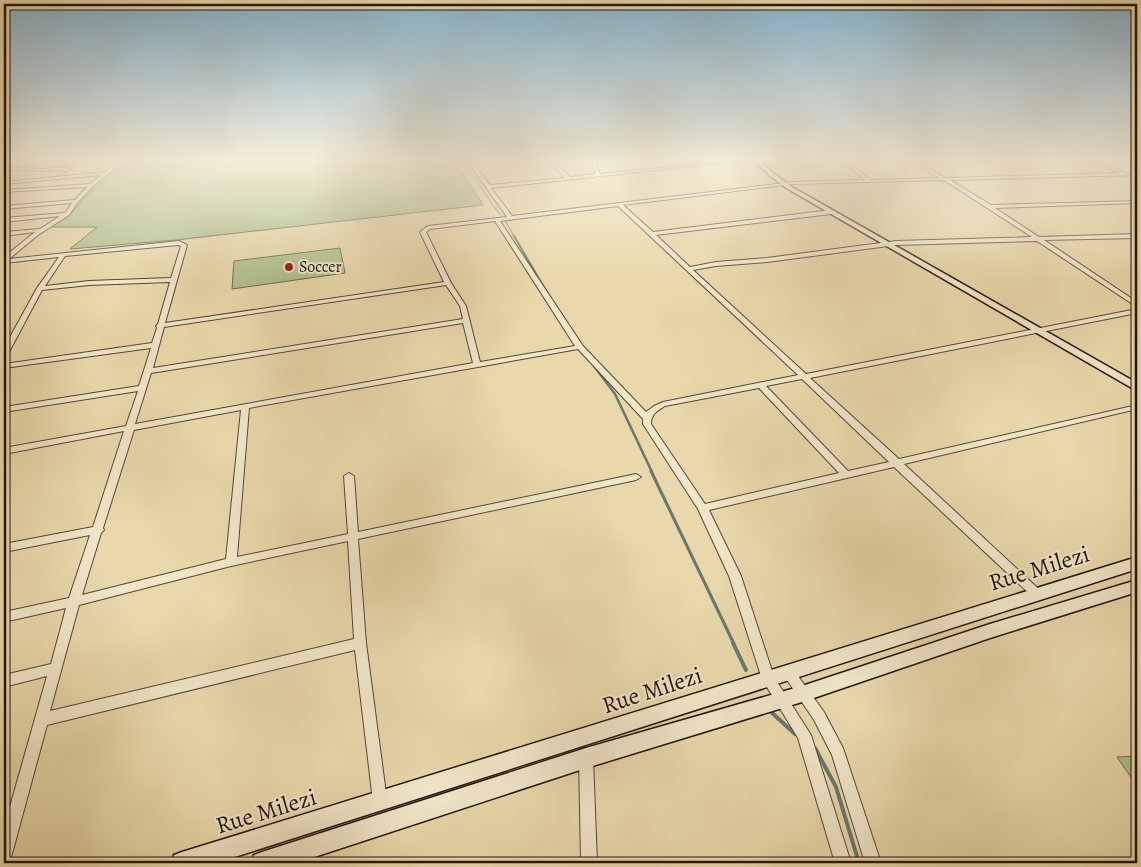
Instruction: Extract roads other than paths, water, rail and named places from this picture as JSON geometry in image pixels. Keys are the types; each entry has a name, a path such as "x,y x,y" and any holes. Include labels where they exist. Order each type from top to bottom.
{"street":[{"path":"497,199 510,217"},
{"path":"477,365 463,306 448,283 422,232 424,229 657,199"},
{"path":"812,199 831,212 892,244"},
{"path":"815,199 1043,330 1137,380"},
{"path":"978,199 1137,305"},
{"path":"4,208 76,200"},
{"path":"4,260 66,214 76,200"},
{"path":"990,207 1137,202"},
{"path":"619,204 1038,595"},
{"path":"652,234 831,212"},
{"path":"4,220 66,214"},
{"path":"496,219 580,347 646,417 647,424 703,508 735,576 768,679 779,700 804,735 843,863"},
{"path":"4,234 42,230"},
{"path":"1126,236 1137,242"},
{"path":"687,269 892,244 1137,236"},
{"path":"4,260 184,245 159,326 148,371 74,602 4,854"},
{"path":"4,354 40,288 63,255"},
{"path":"40,288 88,283 174,280"},
{"path":"159,326 448,283"},
{"path":"646,417 652,410 663,404 1137,311"},
{"path":"148,371 467,320"},
{"path":"1043,330 1137,388"},
{"path":"4,366 154,345"},
{"path":"4,451 580,347"},
{"path":"760,384 846,475"},
{"path":"4,409 141,388"},
{"path":"231,562 245,407"},
{"path":"703,508 1137,407"},
{"path":"349,476 360,644 380,801"},
{"path":"4,617 74,602 231,562 636,477"},
{"path":"4,548 98,530"},
{"name":"Rue Milezi","path":"182,863 1137,563"},
{"path":"262,863 586,758 802,694 990,631 1137,586"},
{"path":"41,720 360,644"},
{"path":"4,681 55,668"},
{"path":"789,673 819,716 838,753 873,863"},
{"path":"586,758 590,863"}],"waterway":[{"path":"489,199 500,215"},
{"path":"505,220 515,238"},
{"path":"514,236 549,296"},
{"path":"594,366 615,394 652,472"},
{"path":"651,471 734,644"},
{"path":"733,643 746,670"},
{"path":"769,710 795,734"},
{"path":"815,748 836,787 859,863"}],"place":[{"name":"Soccer","path":"289,267"}]}
